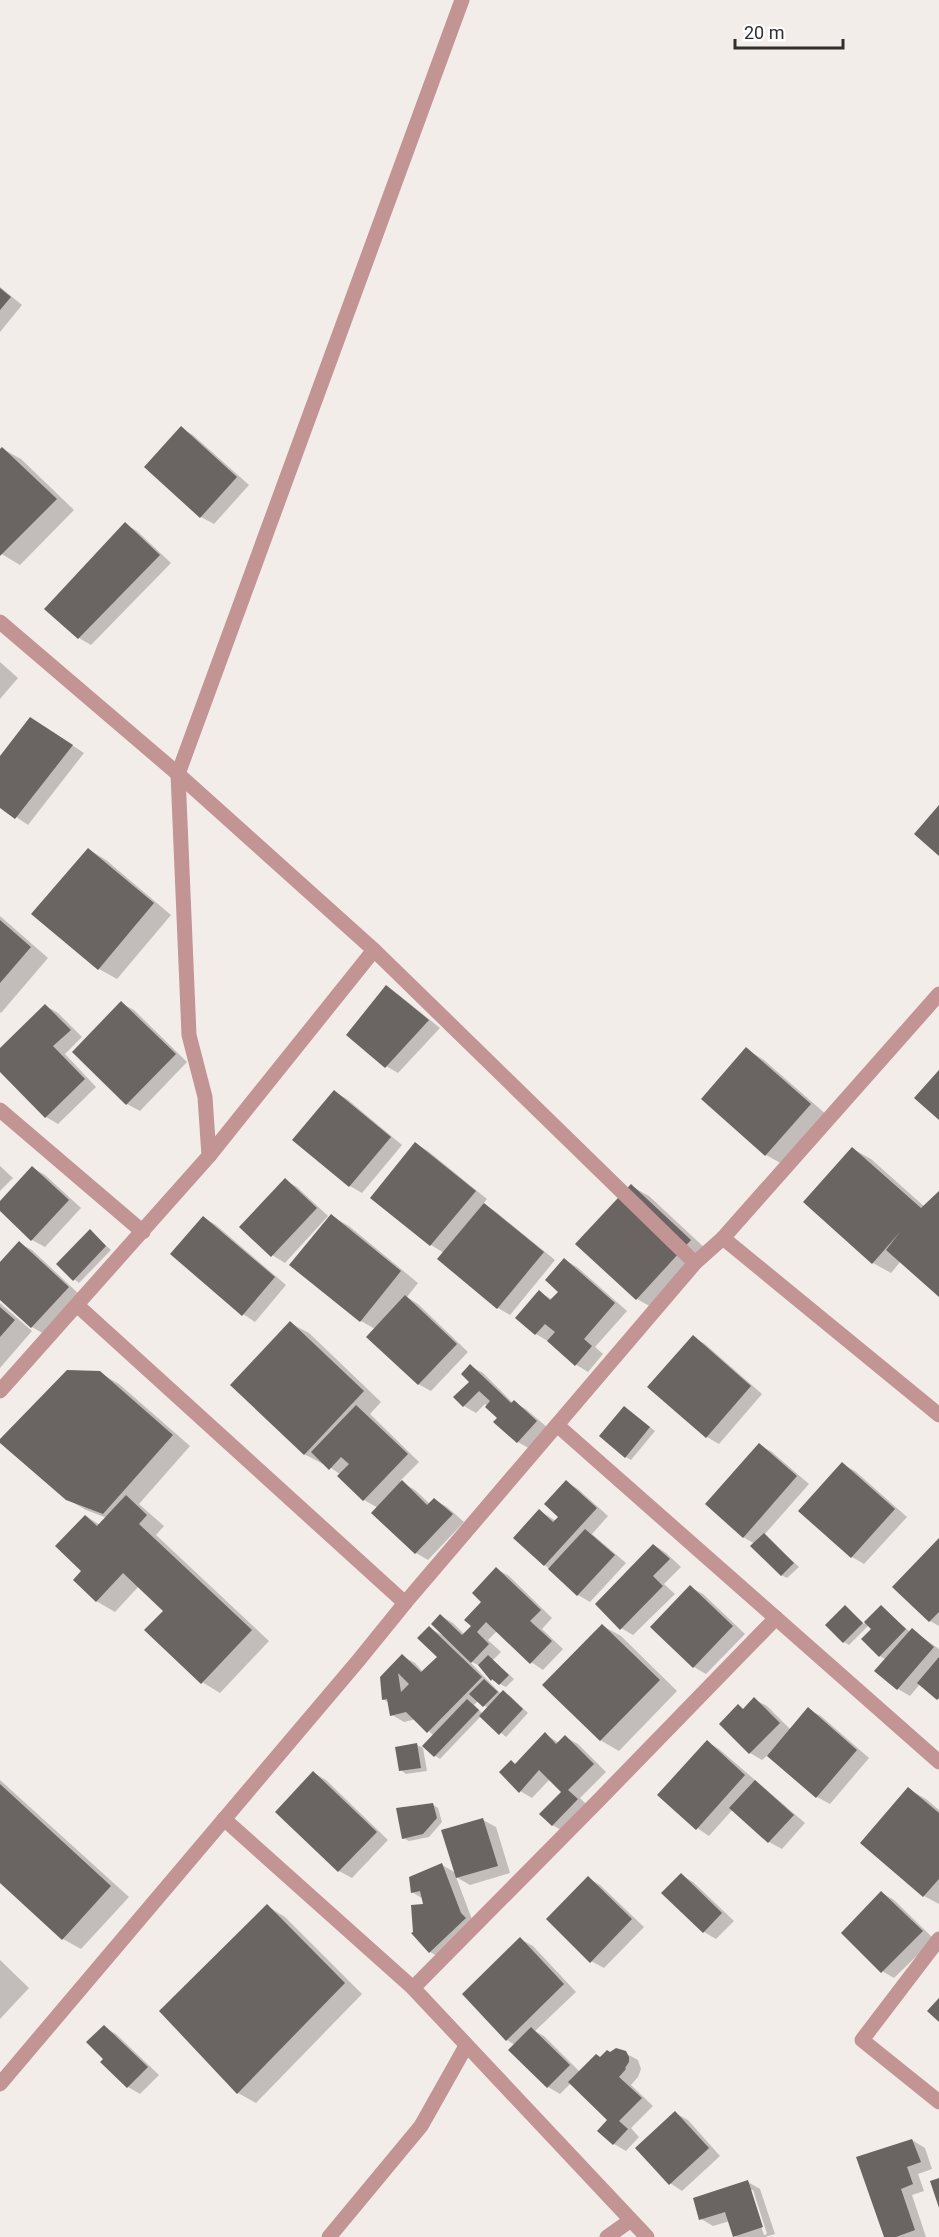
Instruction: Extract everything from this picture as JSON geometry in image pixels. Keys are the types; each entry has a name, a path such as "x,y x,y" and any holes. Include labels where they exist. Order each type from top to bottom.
{"street":[{"path":"209,1156 205,1097 189,1035 178,774 462,0"},
{"path":"0,622 178,774 374,950 695,1263"},
{"path":"0,1391 209,1156 374,950"},
{"path":"0,2084 695,1263 723,1238 939,994"},
{"path":"0,1110 143,1232"},
{"path":"723,1238 939,1415"},
{"path":"78,1306 405,1603"},
{"path":"556,1425 939,1762"},
{"path":"412,1988 776,1618"},
{"path":"224,1819 412,1988 647,2237"},
{"path":"939,1940 862,2040 939,2102"},
{"path":"330,2237 422,2126 466,2046"},
{"path":"607,2237 631,2220"}],"building":[{"path":"0,288 11,297 0,310"},
{"path":"181,426 237,477 200,518 144,467"},
{"path":"2,447 57,499 0,556 0,449"},
{"path":"125,522 160,555 78,639 44,609"},
{"path":"30,717 73,745 15,819 0,808 0,756"},
{"path":"939,805 939,856 914,834"},
{"path":"88,848 154,903 98,970 31,914"},
{"path":"0,920 31,947 0,983"},
{"path":"386,985 429,1020 385,1068 346,1035"},
{"path":"121,1001 176,1054 126,1105 72,1052"},
{"path":"45,1004 71,1030 53,1046 85,1079 45,1118 0,1072 0,1048"},
{"path":"746,1047 811,1104 765,1156 701,1099"},
{"path":"939,1070 939,1120 914,1098"},
{"path":"334,1090 391,1137 349,1187 292,1140"},
{"path":"415,1142 476,1191 430,1246 370,1198"},
{"path":"852,1147 921,1208 939,1191 939,1297 886,1250 900,1232 872,1264 803,1202"},
{"path":"32,1166 69,1200 31,1241 0,1211 0,1201"},
{"path":"285,1178 317,1208 271,1257 239,1227"},
{"path":"631,1184 691,1240 636,1300 575,1244"},
{"path":"484,1203 544,1252 497,1309 437,1259"},
{"path":"331,1214 401,1271 360,1322 289,1265"},
{"path":"203,1216 275,1277 242,1316 170,1254"},
{"path":"90,1229 106,1246 73,1281 56,1264"},
{"path":"19,1241 69,1287 31,1328 0,1300 0,1262"},
{"path":"564,1258 615,1303 584,1339 592,1346 575,1366 547,1341 555,1332 545,1324 535,1335 515,1318 539,1290 550,1300 558,1292 545,1280"},
{"path":"405,1295 457,1344 418,1385 366,1337"},
{"path":"0,1307 15,1320 0,1337"},
{"path":"290,1321 364,1391 304,1455 230,1385"},
{"path":"693,1335 751,1386 706,1438 647,1387"},
{"path":"470,1364 511,1403 514,1400 537,1421 517,1443 493,1422 497,1418 485,1407 490,1401 479,1391 463,1407 453,1397 469,1382 461,1374"},
{"path":"67,1370 100,1371 173,1435 103,1514 66,1500 0,1443 0,1439"},
{"path":"356,1405 408,1454 363,1501 337,1476 349,1464 341,1457 329,1470 311,1452"},
{"path":"624,1406 650,1427 625,1458 599,1436"},
{"path":"759,1443 797,1476 743,1538 705,1504"},
{"path":"842,1462 895,1509 851,1558 798,1511"},
{"path":"402,1480 427,1505 434,1498 453,1514 415,1554 371,1513"},
{"path":"566,1480 597,1508 544,1566 513,1538 539,1509 553,1522 558,1517 544,1504"},
{"path":"126,1495 147,1515 139,1524 252,1630 201,1684 144,1630 163,1611 123,1573 96,1602 73,1580 81,1571 55,1546 85,1515 97,1526"},
{"path":"585,1529 615,1555 577,1596 548,1569"},
{"path":"764,1533 794,1563 781,1576 750,1546"},
{"path":"939,1538 939,1612 929,1622 892,1587"},
{"path":"653,1544 670,1559 653,1576 663,1586 620,1630 595,1604"},
{"path":"496,1567 541,1610 530,1621 552,1641 530,1664 486,1622 477,1632 489,1644 471,1663 431,1624 440,1614 462,1635 471,1626 464,1620 481,1602 472,1593"},
{"path":"690,1585 733,1626 693,1668 650,1627"},
{"path":"845,1605 863,1623 843,1643 825,1625"},
{"path":"881,1605 906,1629 879,1657 861,1639 871,1629 864,1622"},
{"path":"602,1624 660,1680 600,1741 542,1685"},
{"path":"429,1626 482,1677 427,1733 406,1712 390,1716 387,1699 382,1700 380,1677 402,1654 421,1672 437,1657 417,1638","holes":["398,1673 409,1684 401,1692"]},
{"path":"912,1628 934,1647 897,1690 874,1671"},
{"path":"488,1655 509,1675 499,1685 492,1679 491,1681 478,1665"},
{"path":"939,1657 939,1698 937,1700 917,1683"},
{"path":"484,1679 498,1692 483,1707 469,1694"},
{"path":"503,1690 523,1709 499,1735 479,1716"},
{"path":"754,1697 780,1723 749,1754 719,1724 738,1704 743,1709"},
{"path":"467,1699 479,1710 434,1757 422,1746"},
{"path":"808,1707 857,1750 816,1798 767,1756"},
{"path":"545,1732 556,1744 565,1735 594,1764 568,1790 578,1799 552,1826 539,1814 561,1792 539,1770 519,1793 499,1772 511,1760 515,1764"},
{"path":"707,1740 745,1775 696,1830 657,1795"},
{"path":"417,1743 421,1768 399,1771 395,1747"},
{"path":"313,1771 377,1832 338,1872 275,1812"},
{"path":"755,1780 794,1815 768,1843 729,1808"},
{"path":"0,1784 111,1886 62,1940 0,1883"},
{"path":"908,1787 939,1813 939,1879 923,1897 860,1843"},
{"path":"433,1803 437,1818 423,1834 402,1839 396,1808"},
{"path":"483,1818 498,1866 456,1878 441,1830"},
{"path":"442,1863 461,1913 466,1918 429,1953 411,1933 413,1932 411,1905 423,1904 420,1891 411,1893 409,1877"},
{"path":"681,1873 722,1913 703,1933 661,1893"},
{"path":"588,1876 632,1919 590,1963 546,1919"},
{"path":"881,1891 923,1931 881,1973 841,1933"},
{"path":"267,1904 345,1983 237,2094 159,2011"},
{"path":"520,1937 564,1984 506,2041 462,1994"},
{"path":"939,1998 939,2022 927,2011"},
{"path":"104,2025 148,2067 127,2088 100,2062 103,2059 86,2042"},
{"path":"531,2027 570,2065 547,2088 508,2050"},
{"path":"616,2048 626,2051 629,2057 626,2069 619,2077 642,2098 619,2121 628,2129 613,2145 597,2131 607,2120 568,2082 596,2054 600,2057 607,2050 610,2052"},
{"path":"675,2111 709,2148 669,2185 635,2148"},
{"path":"912,2139 921,2162 907,2167 913,2184 901,2189 915,2230 896,2237 884,2237 856,2157"},
{"path":"939,2178 939,2208 930,2181"},
{"path":"748,2180 763,2227 733,2237 725,2212 699,2220 693,2198"}]}
